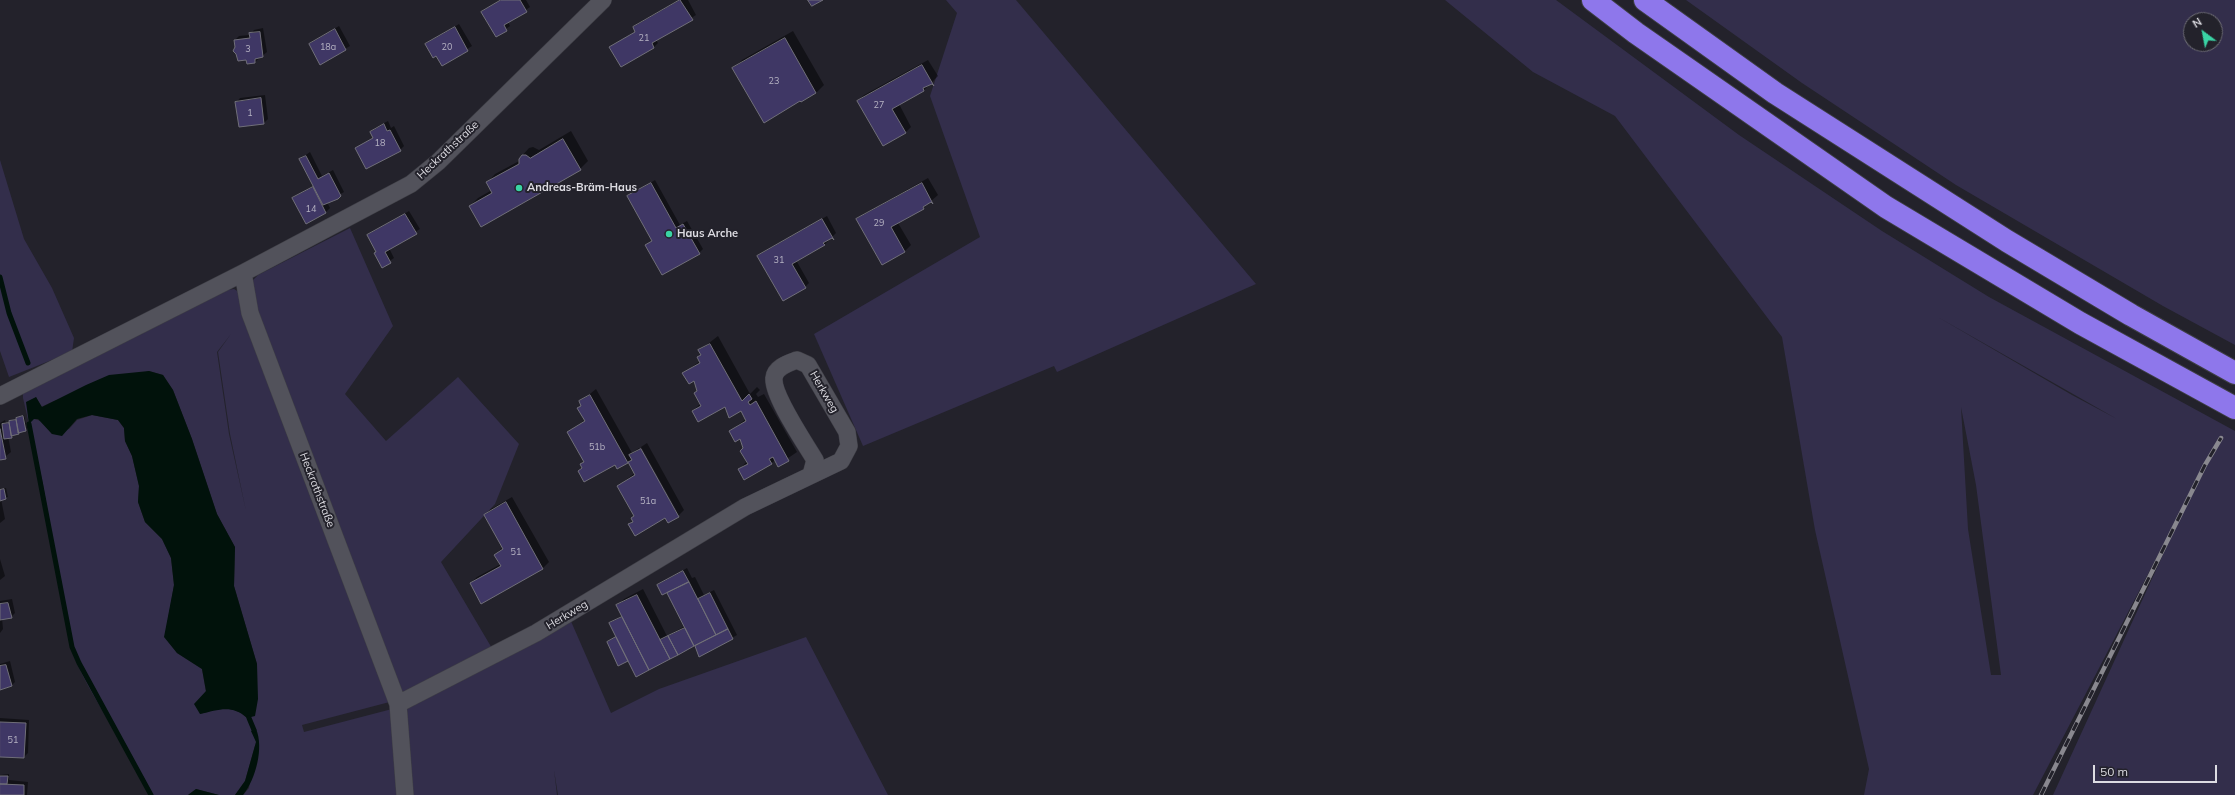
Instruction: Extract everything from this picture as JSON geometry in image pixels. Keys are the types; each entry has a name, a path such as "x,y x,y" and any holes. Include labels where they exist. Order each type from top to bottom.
{"highway":[{"path":"1593,0 1636,33 1886,207 2080,323 2235,408"},
{"path":"1645,0 1775,93 2007,241 2131,315 2235,372"}],"street":[{"name":"Heckrathstraße","path":"0,396 243,274 411,184 438,162 603,0"},
{"name":"Heckrathstraße","path":"243,274 250,313 398,704"},
{"name":"Herkweg","path":"398,704 536,633 745,507 841,461 849,446 847,432 808,364 797,360 778,369 774,377 776,393 815,460 811,475"},
{"path":"398,704 405,795"}],"shaded area":[{"path":"946,0 1016,0 1256,284 1057,372 1054,366 863,446 814,334 980,237 930,96 957,13"},
{"path":"1445,0 1556,0 1739,135 1882,231 1989,297 2235,431 2235,795 2053,795 2199,476 2033,795 1864,795 1869,769 1815,530 1782,337 1615,116 1533,72","holes":["1936,316 2117,419 2072,395","1961,407 1976,485 2001,675 1991,675 1968,529"]},
{"path":"1686,0 2235,0 2235,345 2163,306 1956,185 1802,83"},
{"path":"0,160 24,239 52,288 74,338 72,352 9,377 0,351"},
{"path":"350,228 393,326 345,394 386,441 458,377 519,444 495,504 441,562 493,650 401,699 302,725 304,732 392,709 401,795 243,795 249,788 256,742 245,781 235,795 219,795 196,789 188,795 153,795 143,776 98,704 78,667 70,647 43,484 23,398 23,389 222,291 234,289 239,292 252,287 253,280 258,275","holes":["231,334 218,352 230,434 246,511 229,434 217,352","149,371 163,375 173,390 192,439 217,514 235,547 234,586 257,664 247,718 230,709 219,709 200,714 206,692 202,669 177,653 165,637 174,585 171,558 162,539 145,522 138,502 139,486 132,456 125,441 124,428 118,420 92,415 77,420 69,429 52,434 41,421 34,419 36,397 41,407 54,401"]},
{"path":"149,371 163,375 173,390 192,439 217,514 235,547 234,586 257,664 258,699 255,716 247,718 236,711 225,709 200,714 194,704 206,691 202,669 177,653 164,637 174,585 171,558 162,539 145,522 138,502 139,486 132,456 125,441 124,428 118,420 92,415 77,419 62,436 52,434 38,419 34,419 29,424 26,402 36,397 42,407 109,375"},
{"path":"570,619 611,713 659,689 806,637 888,795 558,795 554,770 557,795 413,795 406,708"},
{"path":"256,729 259,754 255,772 243,795 235,795 245,781 256,742 251,731"},
{"path":"196,789 219,795 188,795"}],"building":[{"path":"501,0 520,0 527,12 504,25 507,31 496,37 481,12"},
{"path":"680,0 693,20 652,43 654,48 621,67 609,47 635,32 633,27"},
{"path":"808,0 823,0 812,6"},
{"path":"455,27 468,51 442,66 436,56 433,58 425,44"},
{"path":"335,29 346,50 320,65 309,44"},
{"path":"260,32 263,57 255,59 255,63 247,64 246,60 238,61 236,54 233,51 235,47 234,40 250,38 249,33"},
{"path":"785,38 816,93 764,123 732,68"},
{"path":"922,65 934,86 932,84 923,88 924,91 892,109 906,133 883,146 857,101"},
{"path":"261,98 264,124 239,127 235,102"},
{"path":"384,124 387,131 390,130 401,151 366,169 355,148 373,138 370,132"},
{"name":"Andreas-Bräm-Haus","path":"563,139 581,170 481,227 469,206 492,193 486,182 519,164 519,159 522,155 526,155 530,158"},
{"path":"306,156 318,179 329,173 341,196 338,199 323,205 299,159"},
{"name":"Haus Arche","path":"651,183 676,228 683,224 700,254 662,275 645,245 652,241 627,196"},
{"path":"922,183 933,204 931,202 923,207 924,209 891,227 905,252 882,265 856,219"},
{"path":"313,187 326,213 306,224 292,198"},
{"path":"405,214 417,234 385,252 391,263 382,268 367,235"},
{"path":"822,219 834,240 832,238 823,243 825,245 792,264 806,288 783,301 757,256"},
{"path":"710,344 742,401 749,394 752,399 748,402 750,405 756,401 789,461 778,467 773,457 769,459 772,464 744,480 738,469 748,464 740,451 743,448 740,439 735,442 729,431 746,421 741,411 729,418 725,407 698,422 692,411 701,406 694,393 697,391 694,381 689,384 682,373 700,363 697,357 701,355 698,350"},
{"path":"590,395 628,463 617,469 615,465 584,482 578,471 582,468 580,464 584,462 567,432 585,421 577,408 581,406 579,401"},
{"path":"23,416 26,431 18,433 16,418"},
{"path":"16,420 19,434 11,436 9,421"},
{"path":"9,423 12,438 4,439 2,424"},
{"path":"0,429 6,459 0,460"},
{"path":"641,449 679,517 668,523 665,518 635,536 628,524 633,522 631,518 634,516 617,486 635,475 628,462 632,460 629,455"},
{"path":"4,489 6,499 0,501 0,490"},
{"path":"506,502 543,569 481,604 470,583 501,566 494,555 503,549 484,515"},
{"path":"683,571 689,582 662,595 657,585"},
{"path":"689,582 716,635 694,646 667,593"},
{"path":"710,593 728,629 716,635 698,599"},
{"path":"637,595 670,659 649,670 616,605"},
{"path":"8,603 12,618 0,620 0,604"},
{"path":"622,617 649,670 636,677 609,623"},
{"path":"685,628 694,646 678,655 668,636"},
{"path":"728,629 733,639 699,657 695,646"},
{"path":"668,636 678,655 670,659 660,640"},
{"path":"616,637 628,661 618,666 607,642"},
{"path":"6,665 12,686 0,690 0,666"},
{"path":"0,722 26,723 24,758 0,757"},
{"path":"0,776 8,776 7,784 0,784"},
{"path":"0,784 24,785 24,795 0,795"}],"waterway":[{"path":"0,277 9,313 28,363"},
{"path":"29,424 72,647 79,663 151,795"},
{"path":"249,718 254,730"}],"railway":[{"path":"2041,795 2205,465 2221,438"}],"place":[{"name":"Andreas-Bräm-Haus","path":"519,188"},
{"name":"Haus Arche","path":"669,234"}]}
